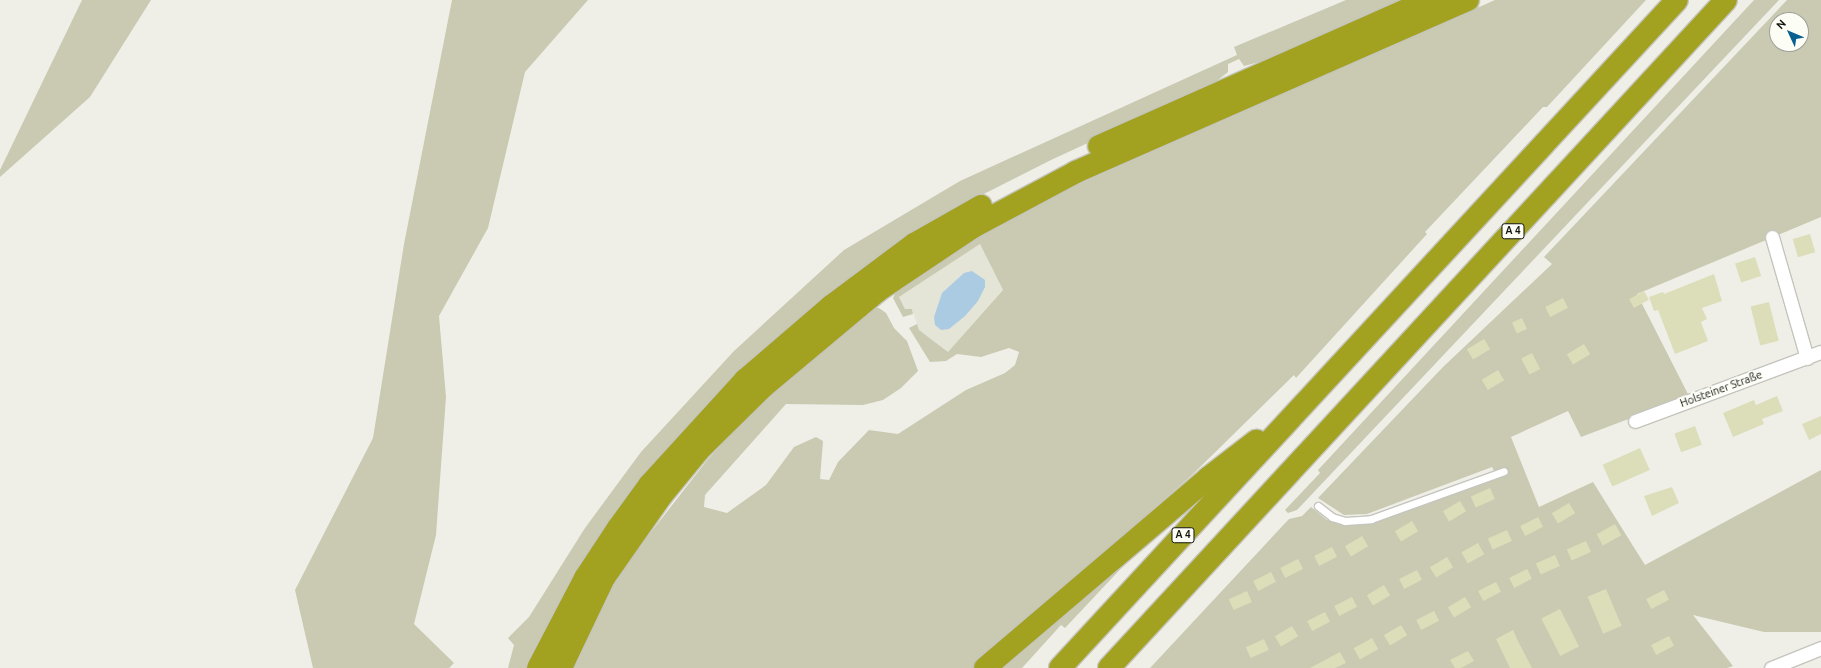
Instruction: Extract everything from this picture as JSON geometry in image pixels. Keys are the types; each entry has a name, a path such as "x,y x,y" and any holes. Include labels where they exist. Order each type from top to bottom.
{"highway":[{"path":"538,668 585,578 650,484 745,380 831,306 920,240 1052,168 1430,0"},
{"path":"561,668 604,578 662,495 700,450 763,387 880,290 968,230 1076,172 1468,0"},
{"name":"A 4","path":"1060,668 1677,0"},
{"name":"A 4","path":"1108,668 1726,0"},
{"path":"985,668 1208,478 1306,402"}],"street":[{"path":"1772,237 1807,358"},
{"name":"Holsteiner Straße","path":"1635,421 1821,352"},
{"path":"1771,668 1821,648"}],"lane":[{"path":"1318,506 1332,517 1345,521 1371,519 1504,471"}],"shaded area":[{"path":"980,244 1003,290 948,352 919,330 912,309 905,309 899,297"}],"green space":[{"path":"82,0 151,0 90,97 0,177 0,170"},
{"path":"452,0 588,0 525,72 488,228 439,316 446,397 436,535 414,624 454,663 449,668 313,668 295,590 373,438 404,244"},
{"path":"1346,0 1412,0 1287,55 1244,66 1239,59 1228,64 1228,72 1209,87 1051,160 956,208 740,371 694,418 642,480 574,577 531,655 527,668 508,668 514,645 508,638 529,617 585,528 641,452 734,351 844,250 960,181 1237,55 1234,47"},
{"path":"1495,0 1646,0 1547,107 1543,107 1425,232 1427,234 1296,378 1294,375 1193,474 975,668 570,668 588,630 615,583 641,545 708,459 769,395 873,308 879,308 886,313 894,328 907,341 918,371 901,388 883,400 863,405 786,404 705,495 704,507 727,513 766,485 794,447 816,437 823,441 820,479 829,480 838,462 869,430 898,434 966,390 1005,373 1015,365 1019,352 1009,348 981,357 957,354 946,361 930,362 909,328 917,324 919,330 948,352 1003,290 980,244 899,297 905,309 912,309 913,314 903,317 893,298 897,290 931,265 1006,220 1061,192"},
{"path":"1754,0 1779,0 1297,510 1288,513 1285,510 1320,473 1318,470"},
{"path":"1787,0 1821,0 1821,217 1637,294 1689,396 1581,437 1568,411 1511,437 1539,507 1593,482 1645,565 1821,470 1821,632 1764,632 1693,615 1733,666 1727,668 1150,668 1289,519 1302,516 1311,507 1327,520 1346,525 1370,521 1497,477 1492,467 1367,514 1344,515 1318,498 1443,367 1552,264 1544,257 1769,19 1769,52 1809,52 1809,12 1776,12"},
{"path":"1145,543 1065,628 1061,625 1022,668 993,668"}],"water":[{"path":"972,271 985,280 985,287 978,301 965,316 949,329 941,330 935,325 934,317 942,293 964,273"}],"building":[{"path":"1810,234 1815,252 1798,257 1793,239"},
{"path":"1755,257 1761,276 1741,283 1735,263"},
{"path":"1714,274 1722,301 1702,308 1707,319 1701,322 1708,341 1675,354 1658,310 1654,311 1649,297 1663,292 1664,294"},
{"path":"1644,291 1649,300 1634,308 1629,299"},
{"path":"1563,298 1568,308 1550,317 1545,307"},
{"path":"1769,302 1779,341 1760,345 1751,307"},
{"path":"1522,318 1527,329 1517,333 1512,322"},
{"path":"1484,339 1490,349 1473,360 1467,349"},
{"path":"1584,344 1590,354 1573,365 1567,354"},
{"path":"1532,353 1540,369 1529,374 1521,358"},
{"path":"1498,370 1504,380 1488,390 1482,380"},
{"path":"1777,396 1783,411 1762,419 1764,424 1733,437 1723,413 1754,400 1756,405"},
{"path":"1821,416 1821,434 1809,440 1802,424"},
{"path":"1695,426 1702,445 1681,452 1674,434"},
{"path":"1640,448 1650,470 1612,487 1603,465"},
{"path":"1672,487 1679,503 1652,516 1644,496"},
{"path":"1490,488 1495,499 1476,508 1471,497"},
{"path":"1460,501 1466,511 1449,522 1443,511"},
{"path":"1569,503 1575,513 1558,524 1552,513"},
{"path":"1538,517 1543,527 1525,536 1520,526"},
{"path":"1412,521 1418,531 1401,542 1395,531"},
{"path":"1615,524 1621,535 1603,546 1597,534"},
{"path":"1507,530 1512,541 1493,550 1488,539"},
{"path":"1362,536 1368,546 1351,557 1345,546"},
{"path":"1586,541 1591,552 1572,561 1567,550"},
{"path":"1478,543 1484,554 1468,564 1461,552"},
{"path":"1332,547 1337,557 1319,566 1314,556"},
{"path":"1555,555 1560,566 1541,575 1536,564"},
{"path":"1447,557 1453,567 1436,578 1430,567"},
{"path":"1298,559 1303,569 1285,578 1280,568"},
{"path":"1527,569 1532,579 1514,588 1509,578"},
{"path":"1417,570 1422,580 1404,589 1399,579"},
{"path":"1271,572 1276,582 1258,591 1253,581"},
{"path":"1496,582 1501,592 1483,601 1478,591"},
{"path":"1384,585 1390,595 1373,606 1367,595"},
{"path":"1606,589 1622,626 1603,634 1588,597"},
{"path":"1664,590 1669,600 1651,609 1646,599"},
{"path":"1247,591 1252,602 1234,610 1229,599"},
{"path":"1352,597 1357,607 1339,616 1334,606"},
{"path":"1465,597 1471,607 1454,618 1448,607"},
{"path":"1560,609 1579,646 1560,656 1541,619"},
{"path":"1434,611 1439,621 1421,630 1416,620"},
{"path":"1325,612 1330,622 1312,631 1307,621"},
{"path":"1401,625 1407,635 1390,646 1384,635"},
{"path":"1292,626 1298,636 1281,647 1275,636"},
{"path":"1513,630 1532,668 1510,668 1496,639"},
{"path":"1669,636 1674,646 1656,655 1651,645"},
{"path":"1372,638 1378,649 1360,660 1354,648"},
{"path":"1264,639 1269,650 1251,658 1246,647"},
{"path":"1468,651 1474,661 1461,668 1455,668 1450,660"},
{"path":"1340,652 1346,663 1335,668 1310,668"}]}
